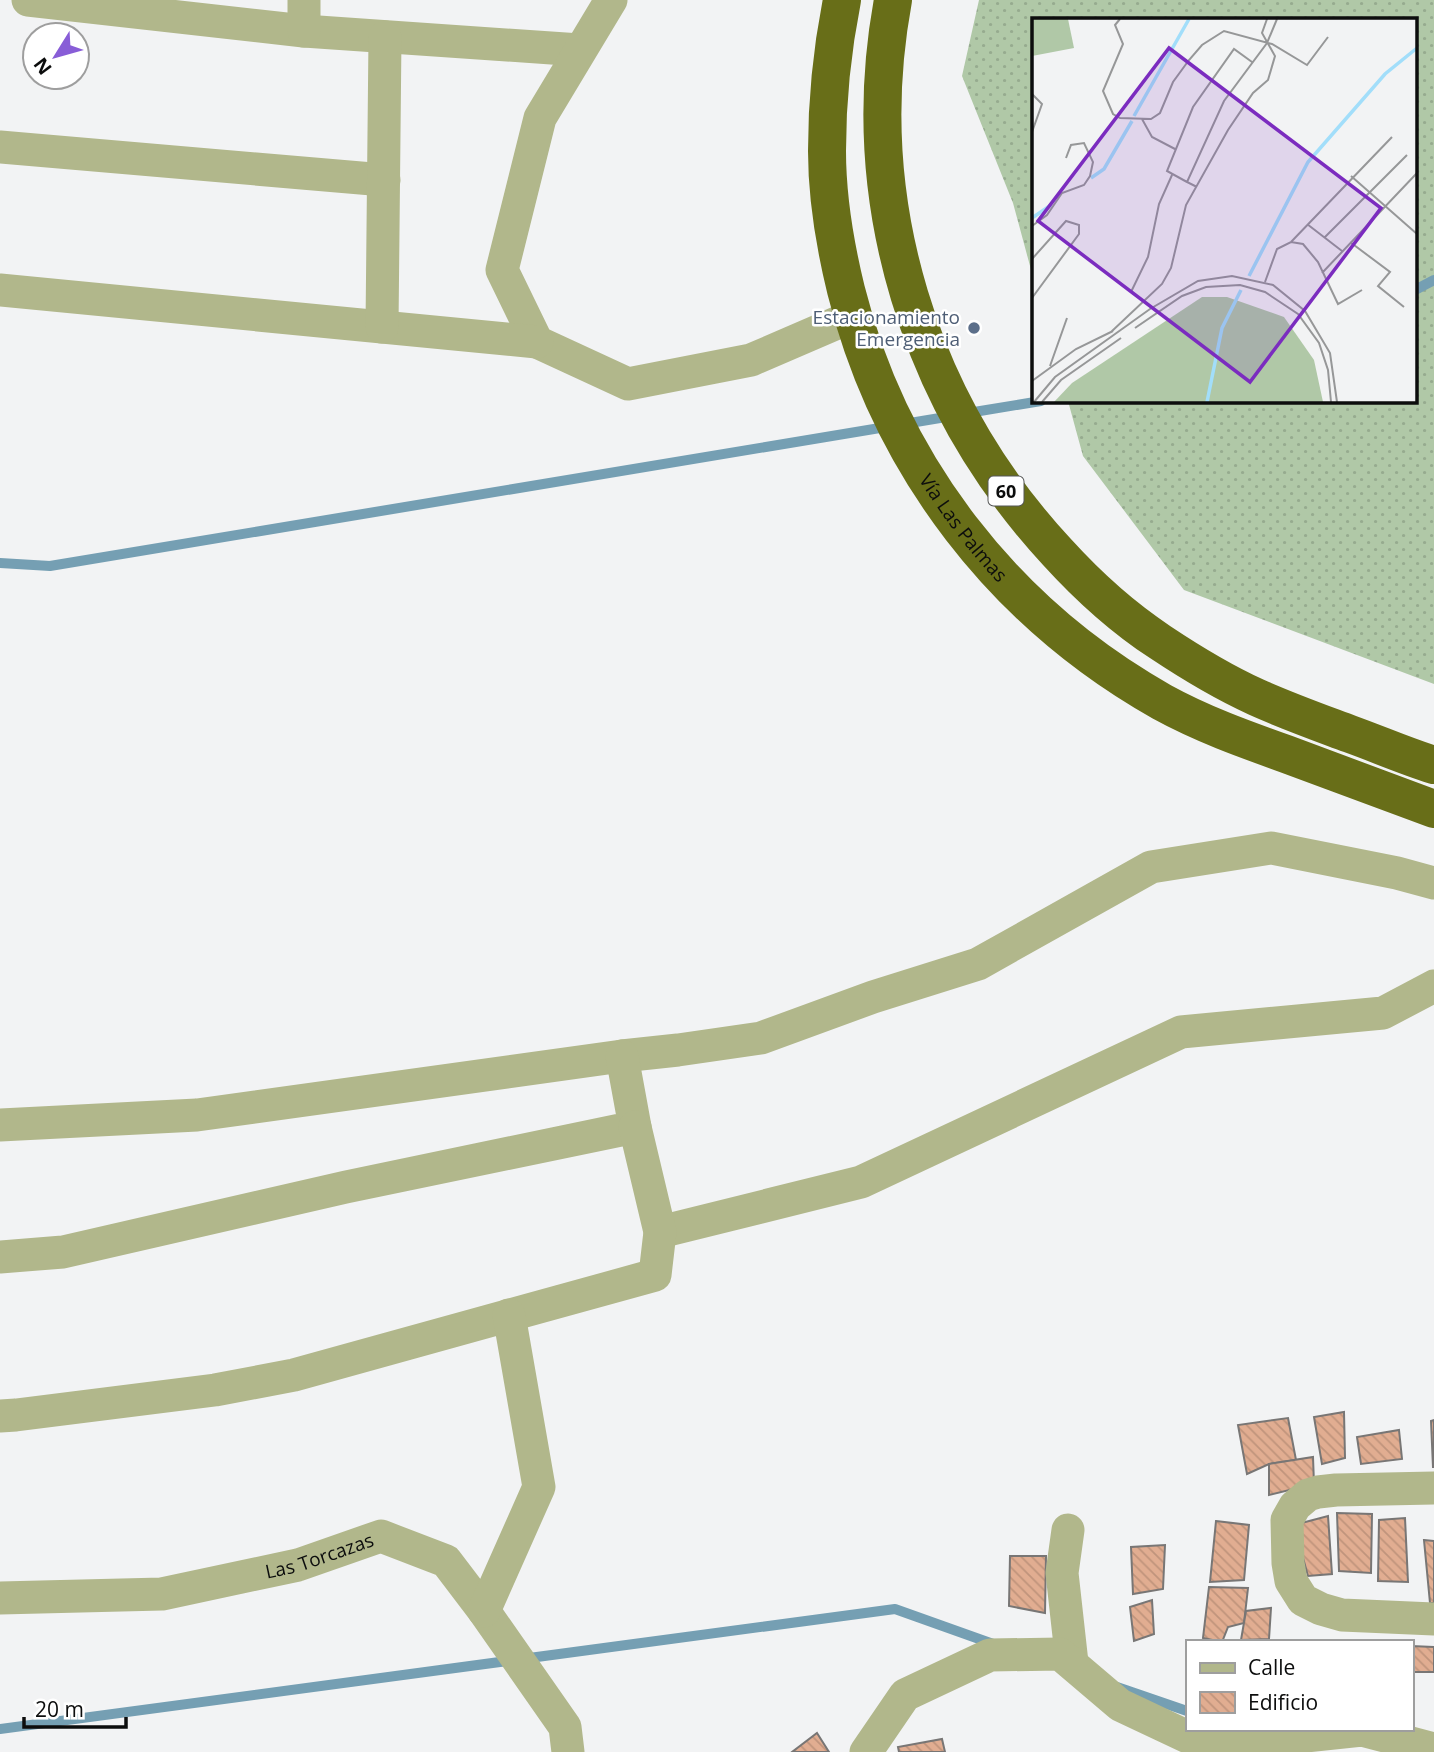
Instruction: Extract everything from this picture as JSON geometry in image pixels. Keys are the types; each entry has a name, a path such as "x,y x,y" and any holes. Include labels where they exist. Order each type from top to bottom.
{"highway":[{"name":"Vía Las Palmas","path":"842,0 833,44 827,153 839,262 852,316 870,369 893,421 952,518 988,562 1027,603 1070,640 1115,673 1164,703 1214,727 1434,809"},
{"name":"60","path":"893,0 884,73 883,126 893,230 905,281 944,387 970,436 1000,483 1034,528 1072,569 1114,607 1158,641 1205,671 1255,697 1434,765"}],"street":[{"path":"28,0 304,16 385,37 580,50"},
{"path":"537,342 502,270 540,118 611,0"},
{"path":"382,327 385,37"},
{"path":"0,146 384,180"},
{"path":"0,290 537,342 628,384 751,360 852,316"},
{"path":"0,1125 197,1115 761,1038 873,997 978,964 1151,867 1271,848 1434,883"},
{"path":"660,1232 861,1182 1181,1032 1383,1013 1434,986"},
{"path":"0,1416 215,1390 294,1375 655,1275 660,1232 635,1127 622,1056"},
{"path":"0,1257 64,1252 346,1187 635,1127"},
{"path":"484,1611 539,1487 509,1315"},
{"path":"1434,1488 1318,1492 1308,1495 1295,1506 1287,1520 1291,1581 1303,1600 1342,1615 1434,1619"},
{"path":"1068,1531 1062,1573 1072,1664"},
{"name":"Las Torcazas","path":"0,1598 162,1594 298,1564 380,1536 446,1561 565,1727 568,1752"},
{"path":"866,1752 905,1695 990,1655 1060,1654 1120,1705 1192,1739 1269,1740 1353,1731"},
{"path":"1366,1731 1434,1749"}],"green space":[{"path":"979,0 1434,0 1434,684 1184,590 1083,456 1068,402 1416,402 1416,18 1032,18 1032,273 1013,203 962,76"}],"building":[{"path":"1344,1412 1345,1458 1322,1464 1314,1417"},
{"path":"1288,1418 1296,1460 1269,1464 1247,1474 1238,1425"},
{"path":"1434,1420 1434,1467 1433,1467 1431,1421"},
{"path":"1399,1430 1402,1459 1361,1464 1357,1437"},
{"path":"1313,1457 1314,1484 1269,1495 1269,1464"},
{"path":"1337,1513 1372,1514 1371,1573 1339,1571"},
{"path":"1328,1516 1332,1574 1308,1576 1294,1525"},
{"path":"1405,1518 1408,1582 1378,1581 1379,1520"},
{"path":"1216,1521 1249,1525 1244,1580 1210,1582"},
{"path":"1424,1540 1434,1541 1434,1603 1430,1603"},
{"path":"1165,1545 1163,1589 1133,1594 1131,1547"},
{"path":"1010,1556 1046,1556 1045,1613 1009,1606"},
{"path":"1209,1587 1248,1588 1244,1623 1228,1627 1223,1640 1203,1638"},
{"path":"1152,1600 1154,1634 1134,1641 1130,1607"},
{"path":"1271,1608 1269,1639 1241,1640 1246,1611"},
{"path":"1413,1646 1434,1647 1434,1672 1413,1672"},
{"path":"817,1733 829,1752 792,1752"},
{"path":"942,1739 945,1752 899,1752 898,1747"}],"waterway":[{"path":"1416,289 1434,280"},
{"path":"968,413 1035,402"},
{"path":"0,563 50,566 952,416"},
{"path":"0,1729 895,1609 996,1645"},
{"path":"1117,1687 1186,1711"}],"place":[{"name":"Estacionamiento Emergencia","path":"974,328"}]}
